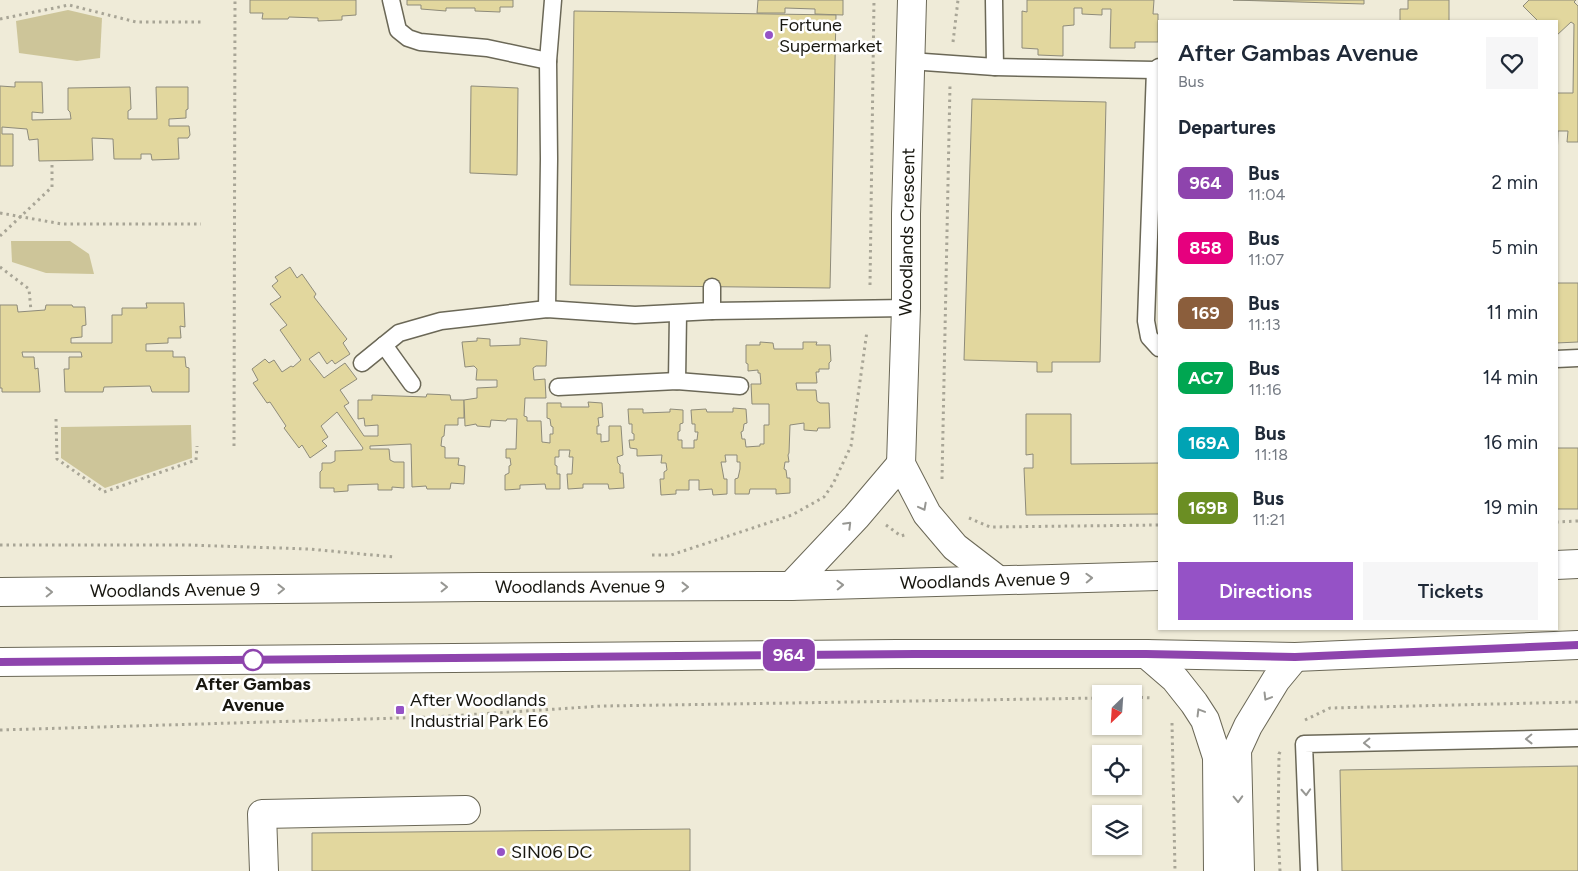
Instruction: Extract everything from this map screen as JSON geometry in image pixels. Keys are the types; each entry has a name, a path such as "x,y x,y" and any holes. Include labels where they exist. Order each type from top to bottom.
{"main road":[{"name":"Woodlands Crescent","path":"912,0 901,464 927,514 955,547 998,580"},
{"path":"791,586 863,510 901,464"},
{"path":"1558,565 1578,564"},
{"name":"Woodlands Avenue 9","path":"0,592 459,587 791,586 1158,576"},
{"path":"0,662 886,654 1146,654 1295,657 1578,645"},
{"path":"1146,654 1175,679 1205,720 1217,757 1218,871"},
{"path":"1240,871 1237,750 1248,726 1276,680 1295,657"},
{"path":"264,871 262,814 466,810"}],"lane":[{"path":"391,0 398,30 408,38 420,42 488,48 548,61"},
{"path":"547,309 548,61 553,0"},
{"path":"994,0 995,68"},
{"path":"910,61 995,68 1157,68 1146,321 1149,337 1158,347"},
{"path":"712,287 712,311"},
{"path":"362,363 399,333 441,321 547,309 635,315 712,311 906,308"},
{"path":"677,381 678,314"},
{"path":"384,345 412,384"},
{"path":"1558,358 1578,358"},
{"path":"558,387 677,381 740,386"},
{"path":"1309,871 1304,744 1578,738"}],"path":[{"path":"234,446 235,0"},
{"path":"651,556 671,555 792,515 824,497 833,484 851,446 870,309 874,0"},
{"path":"942,480 950,64 958,0"},
{"path":"0,19 69,5 136,22 201,22"},
{"path":"0,236 52,187 52,161"},
{"path":"0,214 62,224 201,224"},
{"path":"0,267 29,289 31,311"},
{"path":"56,418 57,459 104,492 196,460 197,446"},
{"path":"964,516 990,527 1158,525"},
{"path":"1558,522 1578,521"},
{"path":"0,545 188,544 309,549 394,557"},
{"path":"0,730 433,717 603,706 1092,698"},
{"path":"1172,720 1175,871"},
{"path":"1278,832 1280,871"}],"shaded area":[{"path":"68,10 102,18 100,58 77,61 19,53 16,21"},
{"path":"11,241 70,241 89,254 94,274 46,273 12,262"},
{"path":"191,425 192,458 105,488 61,458 61,427"}],"building":[{"path":"250,0 356,0 356,15 342,16 342,20 318,21 318,18 289,17 288,19 262,19 263,13 250,13"},
{"path":"407,0 513,0 513,7 500,7 500,12 475,11 475,8 446,8 446,11 421,9 421,5 407,5"},
{"path":"758,0 843,0 843,15 815,14 815,9 785,8 785,13 757,13"},
{"path":"1027,0 1154,0 1153,14 1158,14 1158,42 1135,42 1135,48 1110,48 1111,9 1102,9 1102,15 1082,14 1082,8 1074,8 1074,25 1063,26 1063,56 1038,55 1038,49 1022,48 1022,11 1027,12"},
{"path":"1233,0 1364,0 1364,4"},
{"path":"1408,0 1449,0 1449,20 1400,20 1400,9 1408,9"},
{"path":"1529,0 1576,0 1574,2 1578,6 1578,142 1567,142 1568,131 1558,131 1558,93 1573,93 1574,24 1571,22 1558,34 1558,20 1537,20 1523,6"},
{"path":"574,11 836,15 830,288 570,285"},
{"path":"15,82 42,82 43,113 32,112 32,120 71,119 68,110 68,88 130,87 131,109 128,111 128,119 157,119 156,87 188,87 186,118 169,119 169,126 189,126 190,135 188,138 178,138 179,159 152,160 151,154 141,154 141,159 114,159 113,139 92,138 93,160 39,161 38,139 29,140 27,129 2,127 2,134 13,134 13,166 0,166 0,86 15,87"},
{"path":"471,86 518,88 517,175 470,173"},
{"path":"972,99 1106,102 1100,362 1052,362 1052,372 1037,372 1037,362 964,360"},
{"path":"290,267 297,278 302,274 316,294 314,297 347,339 343,343 350,354 335,364 332,360 327,364 319,352 309,359 324,378 345,363 357,379 340,390 349,403 344,406 364,436 378,436 378,425 365,426 364,418 358,419 358,400 372,400 372,395 426,397 427,394 450,395 451,400 464,400 464,418 458,418 458,425 445,425 441,446 445,447 445,458 459,458 458,465 465,466 464,484 451,483 450,489 427,489 426,486 412,487 411,444 370,446 370,449 389,449 390,460 404,462 404,488 392,487 392,490 378,490 378,484 348,485 348,491 334,492 334,488 320,488 322,463 335,461 335,451 362,450 363,448 337,412 321,426 328,437 322,441 327,446 310,458 302,445 299,448 284,428 286,426 270,402 267,403 253,383 258,380 252,369 265,359 269,363 274,360 282,372 291,366 293,367 301,360 280,330 287,325 270,304 281,297 272,286 278,281 275,277"},
{"path":"1558,283 1578,283 1578,342 1558,343"},
{"path":"146,303 184,303 185,327 180,326 181,338 168,338 168,343 146,344 146,351 173,351 173,357 185,357 186,367 189,368 189,392 152,392 150,386 104,387 103,392 65,392 64,369 69,369 69,357 82,357 81,352 22,352 23,357 34,357 35,369 38,368 40,392 2,392 2,388 0,388 0,305 17,305 18,312 45,310 46,305 85,307 86,325 82,326 82,337 71,338 71,343 112,343 112,315 122,315 122,308 147,308"},
{"path":"477,338 490,339 490,346 520,345 520,338 547,341 546,366 536,366 533,368 534,380 545,379 546,398 525,398 524,416 527,417 527,421 541,421 542,442 550,443 550,434 553,434 553,427 551,426 550,419 547,418 547,403 561,403 561,407 589,407 588,402 602,403 603,417 598,418 599,426 597,426 597,434 601,434 601,442 609,441 609,426 621,426 623,455 617,457 620,473 623,473 624,488 609,489 608,484 583,484 583,488 568,489 567,474 572,474 573,457 569,457 570,450 559,450 559,457 555,457 555,465 557,466 557,474 560,474 560,489 546,489 545,484 520,485 520,489 505,490 505,475 509,473 509,466 511,465 510,458 506,458 506,449 516,449 517,419 507,419 506,421 491,420 490,427 477,426 476,424 465,426 464,400 477,398 477,388 497,387 497,380 476,380 477,369 474,366 465,367 462,342 477,341"},
{"path":"760,342 773,343 774,349 803,349 803,342 817,342 816,345 830,345 831,361 829,369 819,369 819,372 816,372 817,383 796,383 797,390 816,390 817,401 829,403 830,428 818,428 817,431 804,430 804,423 790,425 789,462 785,462 784,469 786,470 787,478 790,478 790,493 776,494 776,489 750,489 749,494 735,494 735,479 738,478 740,462 737,462 737,455 725,455 726,462 721,462 724,479 727,479 727,494 713,495 712,489 699,490 699,480 689,480 689,490 676,490 676,494 661,495 660,479 664,479 664,472 667,470 666,463 661,463 662,455 637,456 637,449 630,448 629,440 634,440 634,434 632,433 632,424 629,424 628,409 643,409 643,413 670,412 670,409 683,410 683,423 680,424 678,440 682,440 682,448 694,448 694,440 697,440 698,432 695,432 695,424 692,424 691,410 706,409 707,412 733,412 733,408 746,409 747,423 744,424 743,431 741,432 742,439 745,439 746,447 764,444 764,425 769,425 769,404 752,404 751,384 761,384 760,373 758,373 758,370 748,371 748,364 746,363 746,345 760,345"},
{"path":"1026,414 1071,414 1071,464 1158,463 1158,514 1026,515 1024,468 1033,468 1033,454 1026,455"},
{"path":"1558,448 1578,448 1578,509 1558,509"},
{"path":"1578,766 1578,871 1342,871 1340,770"},
{"name":"SIN06 DC","path":"690,829 690,871 312,871 312,833"}],"bus line":[{"name":"964","path":"0,662 915,654 1146,654 1295,657 1578,645"}],"place":[{"name":"Fortune Supermarket","path":"769,35"},
{"name":"After Gambas Avenue","path":"253,660"},
{"name":"After Woodlands Industrial Park E6","path":"400,710"},
{"name":"SIN06 DC","path":"501,852"}]}
